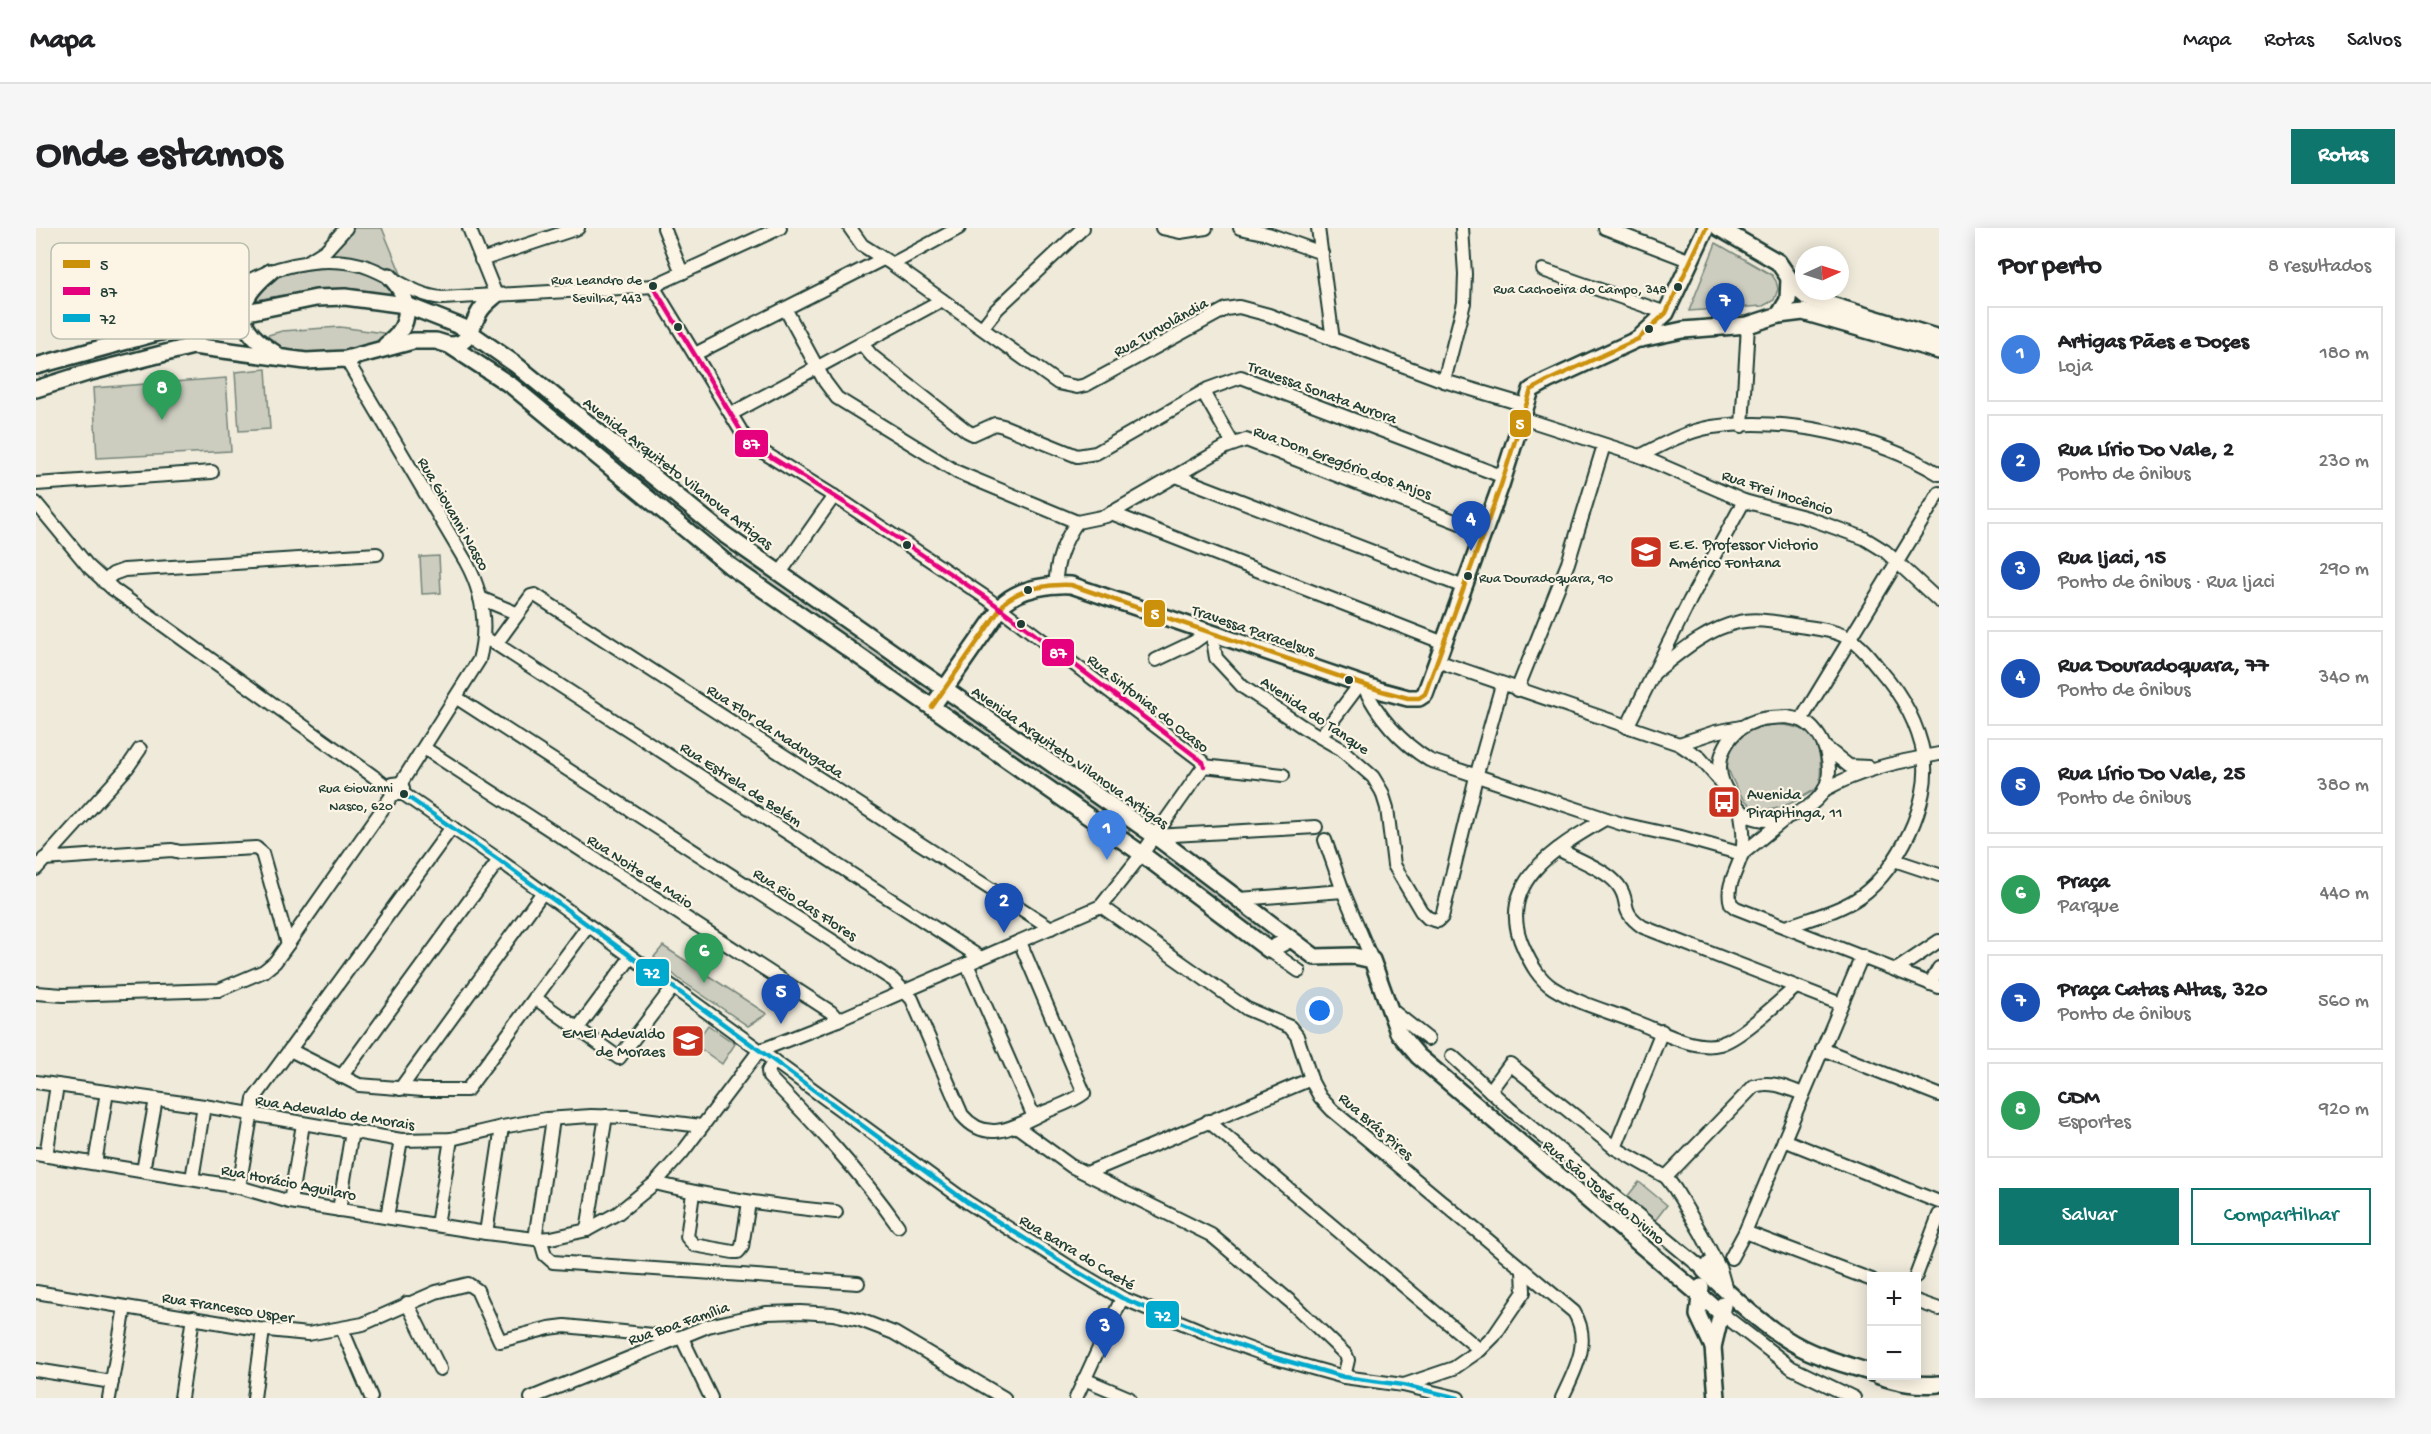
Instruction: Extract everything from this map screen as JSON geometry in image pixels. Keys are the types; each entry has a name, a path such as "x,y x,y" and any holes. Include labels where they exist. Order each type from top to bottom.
{"main road":[{"path":"1638,339 1666,313 1706,228"},
{"path":"1719,228 1778,262 1801,294 1814,301 1939,338"},
{"path":"249,293 270,272"},
{"path":"381,349 396,338 405,322 406,305 398,285 389,276"},
{"path":"1779,315 1788,300 1789,278"},
{"path":"449,345 463,343 481,309 496,295"},
{"name":"Avenida Arquiteto Vilanova Artigas","path":"249,311 322,298 357,298 406,305 462,327 515,364 725,535 1155,836 1316,957 1354,956 1372,960"},
{"path":"1437,661 1504,477 1528,394 1536,387 1638,339 1683,330 1748,325 1797,312 1810,313 1939,351"},
{"path":"1666,313 1683,330"},
{"path":"249,333 257,342 283,358"},
{"name":"Avenida Arquiteto Vilanova Artigas","path":"36,366 135,339"},
{"path":"36,389 87,373 193,346 306,362 346,359 402,343 423,340 449,345 512,386 730,566 1142,854 1269,950 1291,939"},
{"name":"Travessa Paracelsus","path":"1000,609 1013,596 1056,584 1071,585 1408,698 1419,698 1425,694 1437,661"},
{"path":"932,708 1000,609"},
{"name":"Rua São José do Divino","path":"1372,960 1398,1032 1408,1046 1721,1314"},
{"path":"1710,1264 1700,1295 1699,1319 1713,1347"},
{"name":"Rua São José do Divino","path":"1710,1264 1726,1290"},
{"path":"1717,1398 1713,1347 1726,1290 1770,1326 1804,1349 1867,1371"},
{"path":"1890,1380 1920,1386 1939,1384"}],"street":[{"path":"305,263 326,250 346,228"},
{"path":"469,228 496,295"},
{"path":"481,260 578,228"},
{"path":"664,228 682,273"},
{"path":"249,281 270,272 305,263 348,263 368,267 431,297 653,286 762,232 780,228"},
{"name":"Rua Turvolândia","path":"850,228 862,245 1058,382 1077,387 1097,380 1215,314 1239,307 1253,309 1523,411"},
{"path":"695,354 959,228"},
{"path":"982,328 997,309 1083,228"},
{"path":"1162,228 1181,230 1206,228"},
{"path":"1240,228 1268,234 1322,253"},
{"path":"1318,228 1333,340"},
{"path":"1444,381 1464,303 1462,228"},
{"path":"1605,228 1691,261"},
{"path":"1543,270 1666,313"},
{"name":"Rua Sinfonias do Ocaso","path":"653,286 744,436 755,447 834,496 1000,609 1203,762 1204,766"},
{"path":"731,414 942,300"},
{"path":"786,310 816,367 837,398 957,472 1077,522 1066,541 1055,572 1056,584"},
{"path":"1742,426 1748,325"},
{"name":"Travessa Sonata Aurora","path":"861,343 872,356 967,431 973,434 995,424 1077,456 1096,453 1203,392 1237,377 1246,377 1504,477"},
{"name":"Rua Giovanni Nasco","path":"36,993 63,995 219,990 264,971 275,962 288,944 424,748 457,698 490,641 475,578 346,359"},
{"path":"1203,392 1233,444"},
{"name":"Rua Frei Inocêncio","path":"1523,411 1604,445 1640,456 1744,501 1808,518 1864,538 1885,551 1939,601"},
{"path":"1640,456 1687,434 1712,427 1803,427 1830,432 1902,454 1939,474"},
{"name":"Rua Dom Gregório dos Anjos","path":"1077,522 1098,519 1111,513 1242,441 1253,442 1483,532"},
{"path":"1517,690 1568,563 1604,445"},
{"path":"36,484 212,472"},
{"path":"1176,476 1464,587"},
{"path":"1801,720 1939,493"},
{"path":"780,573 834,496"},
{"path":"1627,727 1744,501"},
{"name":"Rua Barra do Caeté","path":"36,502 88,567 104,582 373,776 396,788 499,860 967,1202 1122,1298 1269,1356 1344,1377 1403,1385 1458,1398"},
{"path":"1111,513 1444,643"},
{"path":"104,582 113,574 124,570 377,554"},
{"name":"Rua Flor da Madrugada","path":"490,641 531,596 535,595 1051,928"},
{"path":"480,598 516,613"},
{"path":"1654,673 1705,636 1738,622 1768,621 1831,632 1851,640 1870,658 1898,693 1912,722 1924,757 1923,787 1907,839 1874,885 1860,896 1831,911 1786,927"},
{"path":"1156,660 1210,633"},
{"name":"Avenida do Tanque","path":"1210,633 1216,658 1244,687 1303,728 1321,736 1354,759 1373,777 1382,792 1387,808 1394,864 1421,911 1428,918 1438,921 1443,917 1476,777"},
{"name":"Rua Estrela de Belém","path":"490,641 981,958"},
{"path":"1437,661 1679,744 1700,758 1723,784 1740,809 1751,816 1764,819 1774,820 1789,816"},
{"path":"1321,736 1362,684 1372,704 1385,722 1411,749 1429,760 1605,819 1742,854"},
{"path":"1476,777 1502,685"},
{"name":"Rua Rio das Flores","path":"457,698 846,949 906,991 912,999 962,1114 969,1123 979,1129 1005,1130 1084,1093 1020,942"},
{"path":"1679,744 1756,721 1787,717 1801,720 1813,729 1825,747 1849,766 1876,766"},
{"path":"1723,784 1721,771 1725,746 1732,735 1742,727"},
{"path":"1824,790 1829,766 1825,747"},
{"path":"40,864 127,768 140,748"},
{"name":"Rua Noite de Maio","path":"424,748 831,1012 838,1020"},
{"path":"1742,854 1789,816 1812,803 1824,790 1850,776 1876,766 1939,754"},
{"path":"538,1238 587,1230 618,1213 655,1183 682,1153 759,1051 838,1020 1101,906 1142,854 1204,766 1283,775"},
{"path":"1740,809 1744,836 1742,854 1729,891 1731,904 1736,908 1934,985 1939,968"},
{"path":"1605,819 1538,864 1523,885 1516,905 1519,939 1530,963 1541,978 1553,988 1573,998 1700,1045 1722,1043 1732,1039 1796,987"},
{"path":"239,1187 254,1099 452,827"},
{"path":"1155,836 1316,827"},
{"path":"1185,859 1180,848 1186,835"},
{"path":"1325,840 1343,891 1372,960"},
{"path":"40,864 172,850 180,852 256,848 262,853 288,944"},
{"path":"1558,849 1614,880 1623,892 1628,915 1643,927 1841,1004"},
{"path":"341,1077 499,860"},
{"path":"1894,860 1939,875"},
{"path":"1239,899 1343,891"},
{"path":"400,1089 543,892"},
{"name":"Rua Brás Pires","path":"1101,906 1247,1009 1290,1027 1297,1036 1311,1079 1320,1097 1332,1110 1574,1312 1583,1334 1580,1358 1562,1398"},
{"path":"290,1050 359,1085 400,1089 467,1090 588,926"},
{"path":"1896,970 1939,941"},
{"path":"1269,950 1299,971"},
{"path":"1731,1258 1745,1232 1862,956"},
{"path":"578,1028 631,957"},
{"path":"967,964 1034,1117"},
{"path":"535,998 620,1058 673,987"},
{"path":"1389,1008 1428,1039"},
{"path":"1615,1148 1662,1031"},
{"path":"1822,1049 1939,1095"},
{"name":"Rua São José do Divino","path":"1452,1056 1509,1108 1710,1264"},
{"path":"774,1061 768,1071 769,1077 814,1124 898,1226"},
{"path":"1491,1091 1510,1064 1615,1148 1666,1177 1675,1189 1710,1264"},
{"path":"1087,1173 1311,1079"},
{"name":"Rua Adevaldo de Morais","path":"36,1082 204,1106 400,1140 451,1139 502,1127 553,1119 606,1116 701,1126"},
{"path":"1666,1177 1754,1086 1763,1083 1773,1084 1803,1094"},
{"path":"41,1155 57,1085"},
{"path":"95,1163 107,1092"},
{"path":"144,1171 156,1099"},
{"path":"192,1179 204,1106"},
{"path":"1487,1114 1509,1108"},
{"path":"587,1230 606,1116"},
{"path":"553,1119 538,1238 545,1255 553,1262 858,1283"},
{"path":"1208,1121 1480,1350"},
{"path":"290,1202 303,1124"},
{"path":"1016,1126 1071,1166 1211,1235 1292,1303 1346,1355 1348,1360 1344,1377"},
{"path":"486,1233 502,1127"},
{"path":"339,1210 352,1131"},
{"path":"437,1225 451,1139"},
{"path":"387,1217 400,1140"},
{"path":"1784,1140 1939,1202"},
{"name":"Rua Horácio Aguilaro","path":"41,1155 239,1187 290,1202 486,1233 538,1238"},
{"path":"655,1183 693,1193 749,1202 836,1212"},
{"path":"693,1193 687,1237 689,1242 694,1245 733,1252 738,1252 742,1247 749,1202"},
{"path":"1918,1272 1939,1215"},
{"path":"1745,1232 1867,1278"},
{"path":"1403,1385 1454,1368 1480,1350 1494,1336 1524,1292 1523,1271"},
{"name":"Rua Francesco Usper","path":"36,1292 263,1330 308,1334 363,1324 407,1303 461,1285 474,1286 477,1290 500,1341 549,1328 566,1326 682,1338"},
{"path":"1524,1292 1537,1290 1553,1295"},
{"path":"1076,1398 1122,1298"},
{"path":"1921,1302 1939,1309"},
{"path":"407,1303 440,1369"},
{"path":"109,1398 125,1306"},
{"name":"Rua Boa Família","path":"531,1398 708,1326 766,1313 800,1312 833,1314 860,1320 894,1333 1004,1398"},
{"path":"1721,1314 1773,1356 1792,1368 1854,1398"},
{"path":"181,1398 193,1317"},
{"path":"342,1329 371,1397"},
{"path":"254,1398 263,1330"},
{"path":"682,1338 711,1398"},
{"path":"36,1370 112,1382"},
{"path":"1431,1392 1435,1376"},
{"path":"1084,1379 1129,1398"}],"shaded area":[{"path":"346,228 382,228 401,274 325,255"},
{"path":"1716,243 1772,275 1778,289 1774,300 1763,306 1689,311"},
{"path":"328,268 348,268 381,277 398,297 360,291 325,291 289,294 252,301 268,284 285,274"},
{"path":"340,327 391,334 378,344 363,351 326,356 289,350 258,338 282,331"},
{"path":"266,369 270,429 239,431 235,372"},
{"path":"226,378 231,451 97,458 93,388"},
{"path":"738,555 1131,829 1128,834 735,559"},
{"path":"439,556 441,593 422,594 420,557"},
{"path":"1777,724 1801,729 1814,739 1821,771 1819,787 1785,806 1772,810 1760,810 1750,805 1741,795 1725,760 1735,743 1745,733"},
{"path":"1170,858 1273,935 1270,940 1167,862"},
{"path":"663,946 767,1014 748,1026 679,979 654,957"},
{"path":"708,1025 735,1044 722,1064 694,1044"},
{"path":"1639,1182 1667,1205 1654,1222 1626,1198"}],"transit line":[{"name":"5","path":"932,707 1005,602 1028,590 1063,585 1071,585 1382,691 1408,698 1419,698 1425,694 1501,485 1531,390 1638,339 1666,313 1706,228"},
{"name":"87","path":"653,286 744,436 755,447 845,503 988,599 1203,762 1204,766"},
{"name":"72","path":"402,793 499,860 967,1202 1122,1298 1269,1356 1344,1377 1403,1385 1458,1398"}],"place":[{"name":"Rua Leandro de Sevilha, 443","path":"653,286"},
{"name":"Rua Cachoeira do Campo, 348","path":"1678,287"},
{"name":"Praça Catas Altas, 320","path":"1725,333"},
{"name":"CDM","path":"162,420"},
{"name":"Rua Douradoquara, 77","path":"1471,551"},
{"name":"E.E. Professor Victorio Américo Fontana","path":"1646,552"},
{"name":"Rua Douradoquara, 90","path":"1468,576"},
{"name":"Rua Giovanni Nasco, 620","path":"404,794"},
{"name":"Avenida Pirapitinga, 11","path":"1724,802"},
{"name":"Artigas Pães e Doçes","path":"1107,860"},
{"name":"Rua Lírio Do Vale, 2","path":"1004,933"},
{"name":"Praça","path":"704,983"},
{"name":"Rua Lírio Do Vale, 25","path":"781,1024"},
{"name":"EMEI Adevaldo de Moraes","path":"688,1041"},
{"name":"Rua Ijaci, 15","path":"1105,1358"}]}
